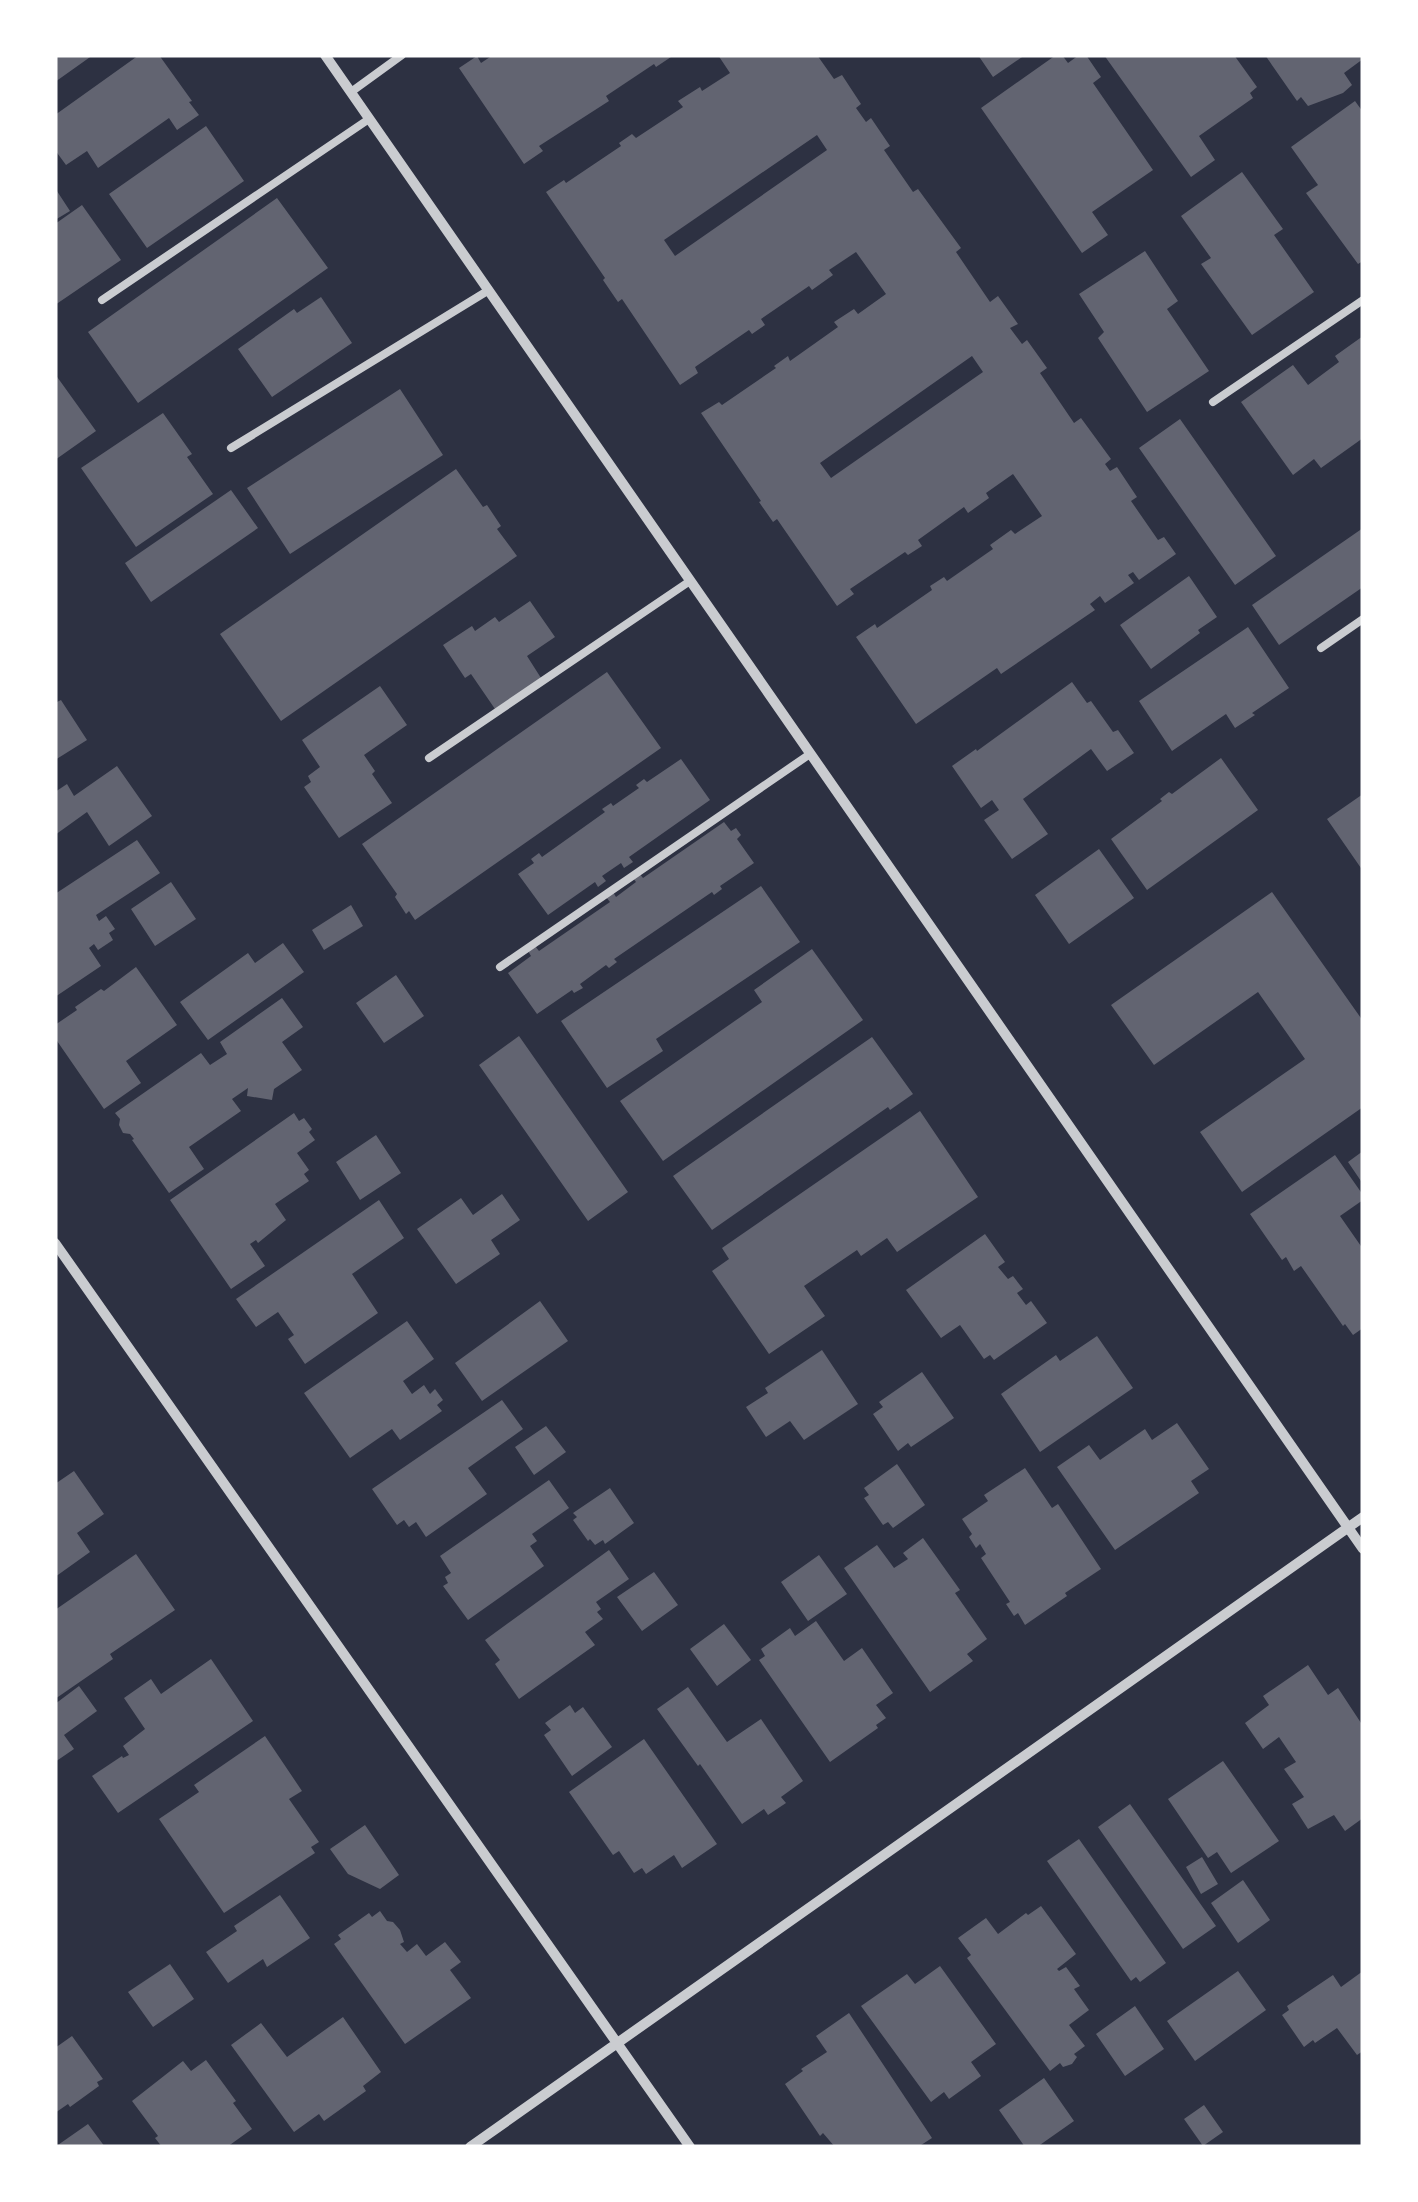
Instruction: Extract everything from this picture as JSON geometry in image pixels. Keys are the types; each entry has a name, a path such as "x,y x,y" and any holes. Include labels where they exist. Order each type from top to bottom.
{"street":[{"path":"325,55 1363,1548"},
{"path":"55,1243 690,2147"},
{"path":"470,2147 1363,1517"}],"lane":[{"path":"350,92 402,55"},
{"path":"102,300 369,118"},
{"path":"230,448 489,290"},
{"path":"1214,402 1363,300"},
{"path":"429,758 690,581"},
{"path":"1320,648 1363,619"},
{"path":"500,966 810,754"}],"building":[{"path":"55,55 93,55 55,82"},
{"path":"139,55 159,55 199,115 177,130 169,118 98,168 87,151 66,165 55,150 55,115"},
{"path":"493,55 674,55 606,96 609,101 539,146 543,151 524,164 459,68 477,56 481,63"},
{"path":"718,55 817,55 834,79 842,75 861,104 856,108 866,122 871,118 890,146 884,150 913,192 918,189 961,248 956,252 990,302 998,296 1018,324 1010,328 1022,344 1027,340 1047,368 1040,373 1074,423 1081,418 1111,459 1105,464 1110,471 1117,467 1137,497 1131,501 1158,540 1164,537 1176,554 1139,580 1133,572 1128,575 1134,583 1105,603 1100,596 1090,604 1095,610 1001,674 997,668 916,724 856,637 875,624 877,628 932,590 930,586 944,577 947,581 993,549 990,545 1011,530 1015,534 1042,516 1013,474 986,493 989,498 968,513 964,507 918,540 922,546 908,555 905,552 850,589 854,594 837,606 777,519 773,522 701,413 719,402 722,405 788,356 790,361 838,327 834,322 854,309 858,314 886,294 856,252 829,270 833,275 812,290 809,286 761,319 765,325 752,334 749,330 695,367 698,373 680,385 622,299 618,302 546,192 621,146 619,143 632,134 636,138 683,107 678,101 730,73","holes":["817,135 827,150 675,256 664,240","972,356 983,372 831,478 820,463"]},
{"path":"978,55 1025,55 993,77"},
{"path":"1056,55 1062,55 1068,63 1086,55 1101,77 1093,83 1153,170 1092,212 1108,235 1082,253 981,108"},
{"path":"1104,55 1234,55 1257,87 1250,93 1253,98 1199,136 1215,160 1191,177"},
{"path":"1265,55 1363,55 1363,59 1344,73 1352,85 1343,93 1308,106 1301,97 1297,101"},
{"path":"1355,101 1363,112 1363,261 1358,264 1306,193 1318,185 1291,147"},
{"path":"206,126 244,181 147,248 109,194"},
{"path":"1242,172 1283,229 1274,235 1314,292 1252,335 1201,264 1211,258 1181,216"},
{"path":"55,188 70,211 55,220"},
{"path":"277,198 328,268 138,403 88,332"},
{"path":"82,205 121,260 55,305 55,224"},
{"path":"1145,251 1178,301 1167,309 1209,371 1147,412 1098,338 1104,332 1079,294"},
{"path":"321,297 352,343 272,397 238,349 294,309 297,313"},
{"path":"1363,336 1363,438 1321,468 1314,459 1293,475 1241,402 1293,365 1308,385 1339,362 1335,356"},
{"path":"55,374 96,431 55,460"},
{"path":"400,389 443,455 290,554 247,488"},
{"path":"163,413 192,454 187,457 213,494 136,547 81,468"},
{"path":"1180,419 1276,556 1235,585 1139,448"},
{"path":"456,469 483,507 487,505 501,526 497,529 517,556 281,721 220,634"},
{"path":"231,490 258,528 151,602 125,563"},
{"path":"1363,528 1363,587 1279,645 1252,605"},
{"path":"1189,576 1217,617 1151,669 1120,625"},
{"path":"530,601 555,637 527,656 541,678 495,709 471,674 465,678 443,645 472,626 475,631 495,617 499,622"},
{"path":"1248,627 1289,688 1235,728 1226,714 1172,751 1139,701"},
{"path":"607,672 661,748 415,920 409,911 406,914 395,897 397,894 362,844"},
{"path":"1072,682 1113,732 1118,730 1134,753 1107,771 1091,749 1023,799 1048,834 1012,859 984,820 999,810 992,800 981,808 952,766"},
{"path":"380,686 407,725 364,755 392,803 339,838 304,787 311,782 308,776 320,767 302,740"},
{"path":"61,700 87,740 55,760 55,703"},
{"path":"1221,758 1258,810 1147,890 1111,839 1169,792 1172,794"},
{"path":"681,759 710,800 629,857 633,862 624,868 621,863 602,876 606,881 598,887 595,882 548,915 518,874 534,863 531,859 539,853 542,857 605,812 602,809 639,788 636,785 644,779 647,782"},
{"path":"117,766 152,816 109,846 87,812 55,835 55,792 67,784 74,796"},
{"path":"1363,794 1363,871 1327,819"},
{"path":"724,822 731,831 736,828 741,835 737,839 754,863 720,886 722,889 714,895 712,892 614,959 617,962 609,968 606,965 580,984 583,988 574,993 572,990 537,1014 508,973 531,956 528,951 535,946 539,951 610,902 606,897 613,892 616,897 636,882 633,878 639,873 643,878"},
{"path":"137,840 160,873 96,915 99,921 106,916 115,929 109,933 113,940 98,950 94,944 89,948 101,966 55,997 55,894"},
{"path":"1099,849 1134,898 1069,944 1035,895"},
{"path":"171,882 196,919 155,946 131,909"},
{"path":"761,886 800,942 656,1039 663,1051 607,1088 561,1021"},
{"path":"1272,892 1363,1021 1363,1107 1242,1192 1200,1132 1305,1059 1258,992 1154,1065 1111,1005"},
{"path":"351,905 363,926 324,950 312,930"},
{"path":"283,943 304,972 208,1040 180,1002 248,953 255,963"},
{"path":"812,949 863,1020 663,1161 620,1101 762,1002 754,990"},
{"path":"136,967 177,1025 126,1061 141,1083 104,1109 55,1038 55,1025"},
{"path":"396,975 424,1016 384,1043 356,1003"},
{"path":"282,998 303,1027 282,1042 302,1070 274,1089 272,1100 247,1096 248,1088 232,1099 241,1111 189,1147 204,1169 169,1193 134,1139 123,1133 115,1113 201,1053 210,1065 227,1054 220,1042"},
{"path":"519,1036 628,1192 588,1221 479,1065"},
{"path":"872,1037 913,1094 890,1110 888,1107 712,1230 673,1176"},
{"path":"920,1111 978,1197 897,1252 887,1238 861,1256 857,1250 804,1286 825,1316 769,1354 712,1271 729,1259 722,1248"},
{"path":"294,1113 299,1121 304,1118 315,1140 297,1153 309,1170 304,1174 309,1181 275,1204 286,1220 258,1243 256,1240 250,1244 265,1266 231,1289 170,1200"},
{"path":"376,1135 401,1173 360,1200 336,1162"},
{"path":"1363,1151 1363,1184 1348,1162"},
{"path":"1335,1155 1363,1195 1363,1200 1340,1216 1363,1249 1363,1328 1353,1335 1301,1266 1294,1271 1286,1257 1282,1260 1250,1214"},
{"path":"502,1194 520,1220 491,1240 500,1254 456,1284 417,1229 461,1198 473,1215"},
{"path":"379,1200 404,1238 352,1274 378,1313 305,1364 288,1339 294,1335 278,1312 256,1327 236,1299"},
{"path":"985,1234 1005,1262 998,1267 1008,1279 1013,1276 1023,1289 1017,1293 1026,1305 1031,1301 1047,1323 994,1360 990,1355 984,1359 960,1325 941,1338 906,1290"},
{"path":"540,1301 568,1341 482,1401 455,1363"},
{"path":"407,1321 434,1359 403,1381 412,1394 424,1385 430,1394 435,1389 443,1400 437,1405 442,1411 400,1440 392,1429 350,1458 304,1393"},
{"path":"1097,1336 1133,1388 1040,1452 1001,1394 1056,1355 1060,1361"},
{"path":"822,1350 858,1404 804,1440 790,1421 766,1437 746,1407 768,1393 765,1388"},
{"path":"922,1372 954,1418 911,1447 908,1443 898,1451 873,1414 883,1407 879,1402"},
{"path":"502,1400 523,1429 468,1468 487,1494 426,1537 416,1522 409,1527 404,1520 397,1525 372,1489"},
{"path":"1177,1423 1209,1469 1191,1481 1199,1493 1115,1550 1057,1467 1089,1445 1100,1460 1145,1429 1152,1440"},
{"path":"546,1426 566,1452 534,1475 515,1447"},
{"path":"897,1464 925,1505 893,1528 888,1522 883,1525 864,1498 869,1495 864,1488"},
{"path":"1025,1468 1052,1508 1058,1504 1101,1569 1025,1625 1006,1604 1010,1602 981,1558 986,1554 980,1544 976,1548 962,1519 988,1501 984,1495"},
{"path":"74,1471 104,1514 77,1533 90,1552 55,1577 55,1484"},
{"path":"549,1480 569,1508 532,1534 537,1541 530,1546 544,1566 468,1620 443,1586 448,1583 445,1577 451,1573 440,1556"},
{"path":"610,1488 634,1523 605,1544 603,1540 595,1545 573,1520 577,1517 573,1513"},
{"path":"923,1538 960,1590 955,1593 987,1639 967,1654 973,1661 930,1692 844,1568 877,1545 894,1568 908,1559 903,1553"},
{"path":"609,1550 629,1579 596,1602 603,1619 585,1632 595,1645 519,1699 495,1664 500,1660 485,1640"},
{"path":"136,1554 175,1610 110,1654 113,1659 55,1699 55,1610"},
{"path":"819,1555 847,1594 808,1621 781,1582"},
{"path":"654,1572 678,1605 642,1631 617,1597"},
{"path":"816,1621 844,1661 862,1648 893,1693 876,1705 886,1718 876,1725 878,1728 830,1762 759,1660 765,1656 761,1649 790,1628 795,1636"},
{"path":"724,1624 751,1660 717,1686 690,1649"},
{"path":"211,1659 253,1721 118,1813 92,1776 129,1755 123,1746 145,1729 124,1698 151,1679 161,1694"},
{"path":"1308,1665 1328,1695 1338,1688 1363,1726 1363,1818 1345,1831 1334,1815 1308,1829 1292,1804 1304,1797 1284,1769 1296,1762 1279,1737 1263,1749 1245,1723 1269,1705 1263,1696"},
{"path":"79,1686 97,1711 64,1735 74,1749 55,1762 55,1704"},
{"path":"688,1687 727,1742 761,1719 803,1781 781,1797 786,1803 768,1815 764,1809 742,1824 657,1709"},
{"path":"570,1705 575,1713 583,1707 612,1747 572,1776 544,1735 551,1730 545,1723"},
{"path":"265,1736 302,1791 289,1799 319,1842 311,1847 315,1853 224,1913 159,1819 199,1792 194,1785"},
{"path":"644,1739 717,1844 682,1868 674,1855 646,1874 642,1868 634,1873 619,1851 613,1855 569,1792"},
{"path":"1223,1761 1279,1841 1231,1873 1217,1852 1208,1858 1168,1799"},
{"path":"1130,1804 1216,1926 1183,1949 1098,1827"},
{"path":"365,1825 399,1875 380,1889 348,1874 330,1849"},
{"path":"1079,1839 1166,1963 1140,1982 1136,1977 1131,1981 1047,1861"},
{"path":"1202,1857 1218,1884 1201,1894 1186,1867"},
{"path":"1243,1880 1270,1920 1238,1943 1211,1903"},
{"path":"280,1895 310,1938 267,1967 263,1959 228,1983 206,1952 237,1931 234,1926"},
{"path":"1041,1906 1076,1954 1057,1969 1066,1967 1080,1986 1074,1989 1089,2010 1069,2025 1085,2046 1074,2054 1077,2057 1072,2064 1063,2067 1060,2063 1050,2071 967,1958 971,1955 958,1938 986,1918 998,1934"},
{"path":"380,1911 400,1930 404,1942 400,1944 407,1952 417,1944 426,1956 445,1942 461,1962 450,1970 471,1998 405,2044 334,1944 341,1939 338,1935 369,1913 372,1917"},
{"path":"170,1964 194,1999 153,2027 128,1992"},
{"path":"940,1966 996,2044 971,2062 981,2076 949,2099 944,2092 931,2102 861,2006 907,1974 915,1984"},
{"path":"1238,1971 1266,2010 1195,2061 1167,2021"},
{"path":"1363,1971 1363,2051 1357,2055 1337,2028 1304,2047 1282,2015 1289,2010 1287,2006 1333,1975 1341,1987"},
{"path":"1135,2006 1164,2049 1125,2076 1096,2034"},
{"path":"849,2013 932,2138 918,2147 835,2147 823,2133 820,2136 785,2084 827,2052 816,2036"},
{"path":"343,2017 381,2072 363,2086 366,2091 324,2121 319,2114 294,2132 231,2045 261,2023 287,2057"},
{"path":"72,2036 103,2079 70,2107 68,2104 55,2113 55,2048"},
{"path":"206,2060 252,2129 227,2147 162,2147 132,2101 183,2061 191,2071"},
{"path":"1044,2078 1074,2121 1037,2147 1025,2147 999,2110"},
{"path":"1204,2105 1223,2132 1203,2146 1184,2119"},
{"path":"88,2124 105,2147 55,2147"}]}
